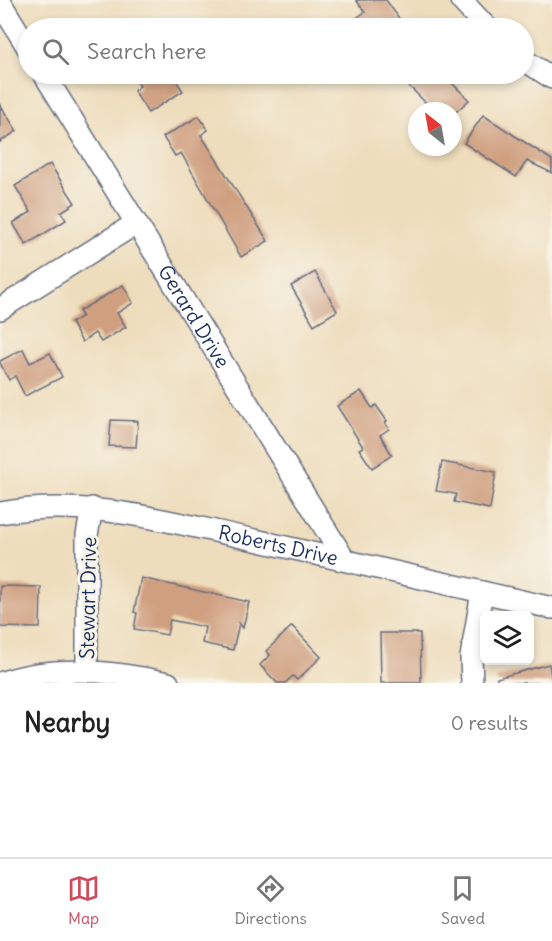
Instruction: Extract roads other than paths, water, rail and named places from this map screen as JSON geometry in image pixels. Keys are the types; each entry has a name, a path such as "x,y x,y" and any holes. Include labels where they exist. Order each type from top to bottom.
{"street":[{"path":"461,0 478,18"},
{"path":"0,2 18,32"},
{"path":"534,66 552,78"},
{"name":"Gerard Drive","path":"50,84 344,559"},
{"path":"0,309 135,224"},
{"name":"Roberts Drive","path":"0,513 23,508 59,506 92,508 146,517 344,559 552,608"},
{"name":"Stewart Drive","path":"0,683 45,673 87,671 87,535 92,508"},
{"path":"472,683 471,657 482,592"},
{"path":"87,671 124,674 168,683"}]}
